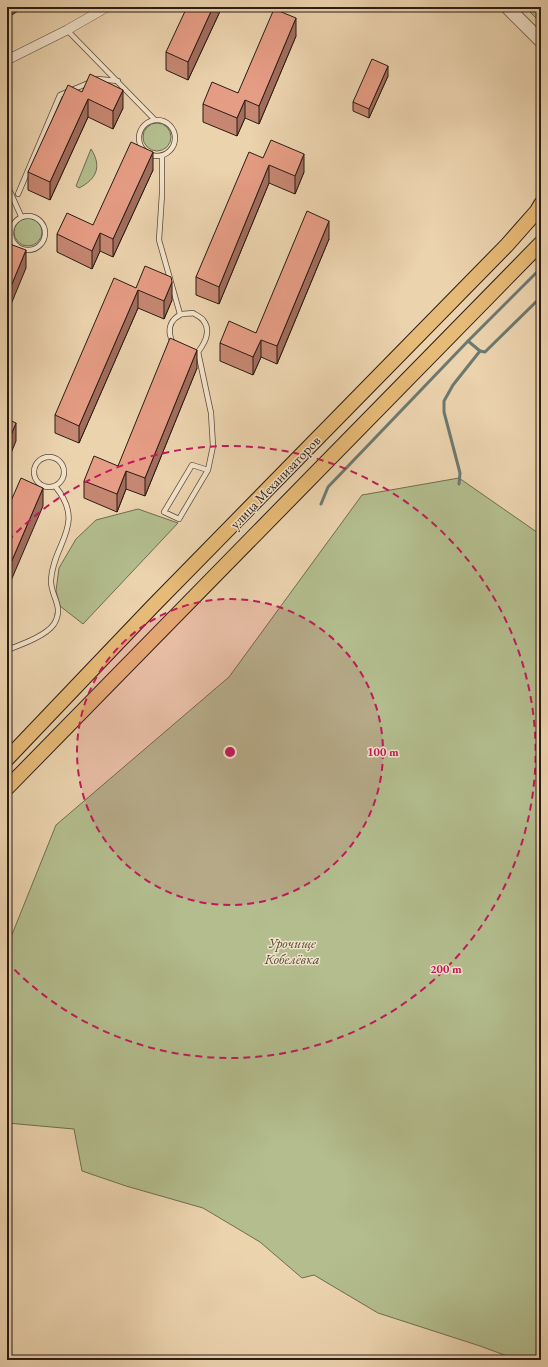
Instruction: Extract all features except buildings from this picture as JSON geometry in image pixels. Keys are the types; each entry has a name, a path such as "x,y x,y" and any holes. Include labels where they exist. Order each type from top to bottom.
{"main road":[{"path":"507,7 541,41"},
{"name":"улица Механизаторов","path":"7,758 152,607 507,245 541,204"},
{"name":"улица Механизаторов","path":"7,788 541,243"}],"street":[{"path":"7,60 68,30 107,7"}],"lane":[{"path":"68,30 154,119"},
{"path":"18,194 60,95 98,79 118,81"},
{"path":"154,119 163,120 171,125 176,134 175,143 170,151 162,156 152,156 144,150 139,142 140,132 145,124 154,119"},
{"path":"162,156 162,194 159,240 180,314"},
{"path":"7,185 21,216"},
{"path":"21,216 34,216 43,223 46,235 40,246 29,251 17,247 10,236 12,224 21,216"},
{"path":"198,352 184,351 174,345 169,334 170,328 172,322 180,314 193,313 203,320 208,331 205,343 198,352 211,413 212,446 208,470 179,519 164,512 192,465 208,470"},
{"path":"48,457 58,460 64,469 63,479 55,486 45,487 37,481 34,471 39,461 48,457"},
{"path":"7,650 35,639 53,625 59,614 50,582 53,565 63,544 69,526 66,506 61,494 55,486"}],"green space":[{"path":"525,7 530,7 541,11 541,23"},
{"path":"157,123 167,127 171,137 167,147 157,151 147,147 143,137 147,127"},
{"path":"91,149 96,161 96,172 90,180 79,188 76,186"},
{"path":"28,218 38,222 42,232 38,242 28,246 18,242 14,232 18,222"},
{"name":"Урочище Кобелёвка","path":"459,478 541,535 541,1360 518,1360 378,1313 314,1275 302,1278 260,1242 203,1208 126,1186 82,1171 74,1129 7,1123 7,940 11,937 56,825 229,677 362,495"},
{"path":"138,509 178,523 83,624 60,606 56,591 59,568 76,539 96,520"}],"waterway":[{"path":"468,341 541,268"},
{"path":"321,504 328,487 468,341 480,351 485,352 541,297"},
{"path":"459,484 460,473 444,412 444,401 453,385 480,351"}]}
